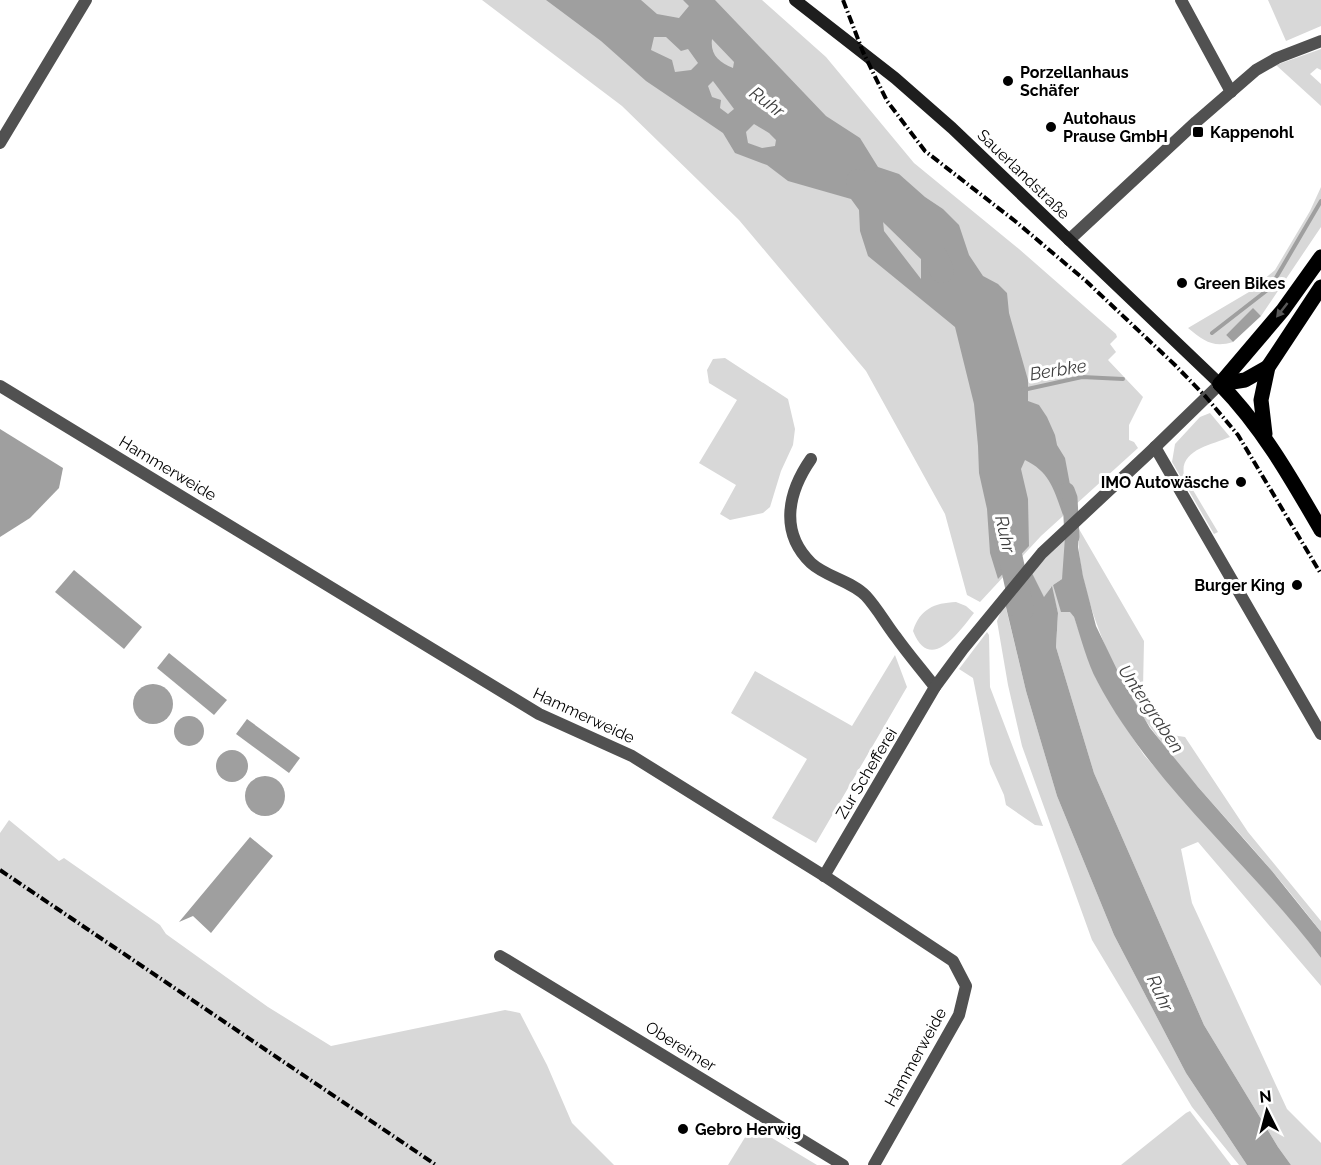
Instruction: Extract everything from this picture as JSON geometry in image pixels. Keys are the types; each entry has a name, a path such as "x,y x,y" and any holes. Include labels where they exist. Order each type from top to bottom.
{"main road":[{"path":"1220,384 1283,310 1321,257"},
{"path":"1265,437 1261,400 1268,367 1321,287"},
{"path":"1220,384 1245,380 1268,367"},
{"path":"1220,384 1242,406 1265,437 1321,530"}],"street":[{"path":"0,143 86,0"},
{"name":"Sauerlandstraße","path":"795,0 895,78 952,128 1220,384"},
{"path":"1181,0 1231,92"},
{"path":"1069,240 1231,92 1268,62 1321,41"},
{"path":"1220,384 1155,447 1321,734"},
{"name":"Hammerweide","path":"0,386 539,714 632,756 824,876 953,961 966,987 959,1016 873,1165"},
{"name":"Zur Schefferei","path":"824,876 935,687 963,649 1042,553 1155,447"},
{"path":"811,459 801,473 789,512 793,532 799,546 812,564 865,595 935,687"},
{"name":"Obereimer","path":"500,957 843,1165"}],"shaded area":[{"path":"482,0 762,0 826,57 914,163 1019,249 1116,334 1117,337 1110,344 1116,352 1108,360 1143,397 1129,425 1129,440 1134,442 1138,448 1041,536 980,602 967,595 945,514 866,371 739,220 622,106"},
{"path":"1268,0 1321,0 1321,26 1286,41"},
{"path":"1321,49 1321,70 1317,68 1310,74 1321,84 1321,106 1276,65"},
{"path":"1321,187 1321,227 1261,316 1253,309 1226,335 1233,342 1226,344 1209,342 1188,328 1249,292 1275,270 1310,211"},
{"path":"725,358 788,399 795,429 793,445 781,471 770,507 763,513 730,520 720,514 736,485 699,463 737,400 709,383 707,370 713,359"},
{"path":"1210,413 1230,437 1191,454 1186,460 1184,475 1218,532 1214,534 1172,462 1175,444 1200,417"},
{"path":"1079,529 1144,641 1143,688 1172,735 1185,737 1248,832 1321,921 1321,932 1272,871 1179,765 1131,698 1106,648 1088,597 1079,555"},
{"path":"1079,529 1062,579 1053,585 1074,617 1096,679 1144,755 1297,926 1321,958 1321,986 1198,842 1181,849 1192,903 1287,1109 1321,1143 1321,1165 1291,1165 1204,1025 1094,773 1056,647 1058,613 1051,587 1044,598 1032,574 1005,604 1026,691 1057,796 1114,935 1186,1073 1247,1165 1239,1165 1192,1107 1092,940 1022,746 997,621 1004,603 1065,537"},
{"path":"956,602 966,606 974,613 953,638 936,649 928,649 920,643 913,631 916,623 929,609 941,604"},
{"path":"987,632 989,635 990,687 1043,826 1035,825 1006,805 990,764 973,678 959,669"},
{"path":"895,655 907,687 816,843 772,818 807,759 731,713 755,671 852,726"},
{"path":"9,820 59,861 64,858 160,925 166,934 268,1007 331,1046 505,1010 520,1013 547,1065 572,1123 614,1165 0,1165 0,833"},
{"path":"1190,1111 1231,1165 1121,1165 1186,1113"},
{"path":"752,1126 817,1165 728,1165"}],"water":[{"path":"546,0 641,0 657,14 679,18 689,6 683,0 715,0 826,116 860,138 878,167 899,174 925,197 943,209 959,225 969,255 983,276 998,284 1007,293 1009,313 1028,380 1028,401 1039,405 1055,435 1057,445 1065,458 1074,506 1063,515 1046,476 1025,460 1021,469 1028,499 1029,546 998,579 990,553 987,509 979,473 974,404 955,327 868,256 860,231 859,210 851,199 788,181 767,165 735,153 723,133 646,81 601,41","holes":["654,37 666,37 681,51 688,49 698,63 691,70 675,72 672,60 651,50","712,39 734,62 733,68 716,57","713,81 734,109 728,114 720,108 721,100 712,97 708,86","754,124 776,140 775,146 762,148 748,143 746,132","880,191 910,216 924,240 921,279 884,231"]},
{"path":"1253,308 1261,316 1233,342 1226,335"},
{"path":"0,429 63,468 59,488 30,518 0,537"},
{"path":"1079,529 1078,547 1083,576 1096,626 1122,680 1150,728 1321,932 1321,958 1146,756 1097,681 1074,617 1070,612 1061,612 1053,585 1062,579 1065,537"},
{"path":"74,570 142,627 124,649 55,592"},
{"path":"1032,573 1044,597 1052,586 1058,613 1056,647 1094,773 1204,1025 1291,1165 1247,1165 1186,1073 1114,935 1057,796 1026,691 1005,603"},
{"path":"169,653 227,700 214,715 157,668"},
{"path":"153,684 161,685 167,690 172,696 172,712 167,718 161,723 153,724 145,723 139,718 134,712 133,704 134,696 139,690 145,685"},
{"path":"189,716 200,720 204,731 200,742 189,746 178,742 174,731 178,720"},
{"path":"247,719 300,758 289,773 236,734"},
{"path":"232,750 243,755 248,766 243,777 232,782 221,777 216,766 221,755"},
{"path":"265,776 273,777 279,782 284,788 284,804 279,810 273,815 265,816 257,815 251,810 246,804 245,796 246,788 251,782 257,777"},
{"path":"250,837 273,856 211,933 193,916 179,922"}],"waterway":[{"name":"Ruhr","path":"858,181 936,257 942,271"},
{"name":"Berbke","path":"1212,333 1270,288 1321,201"},
{"name":"Berbke","path":"1023,390 1082,377 1123,379"},
{"name":"Untergraben","path":"1067,490 1070,498 1072,537"},
{"name":"Ruhr","path":"1005,532 1022,609"}],"railway":[{"path":"843,0 863,52 887,101 925,151 1015,221 1086,281 1206,397 1238,435 1321,574"},
{"path":"0,870 436,1165"}],"place":[{"name":"Porzellanhaus Schäfer","path":"1008,81"},
{"name":"Autohaus Prause GmbH","path":"1051,127"},
{"name":"Kappenohl","path":"1198,132"},
{"name":"Green Bikes","path":"1182,283"},
{"name":"IMO Autowäsche","path":"1241,482"},
{"name":"Burger King","path":"1297,585"},
{"name":"Gebro Herwig","path":"683,1129"}]}
